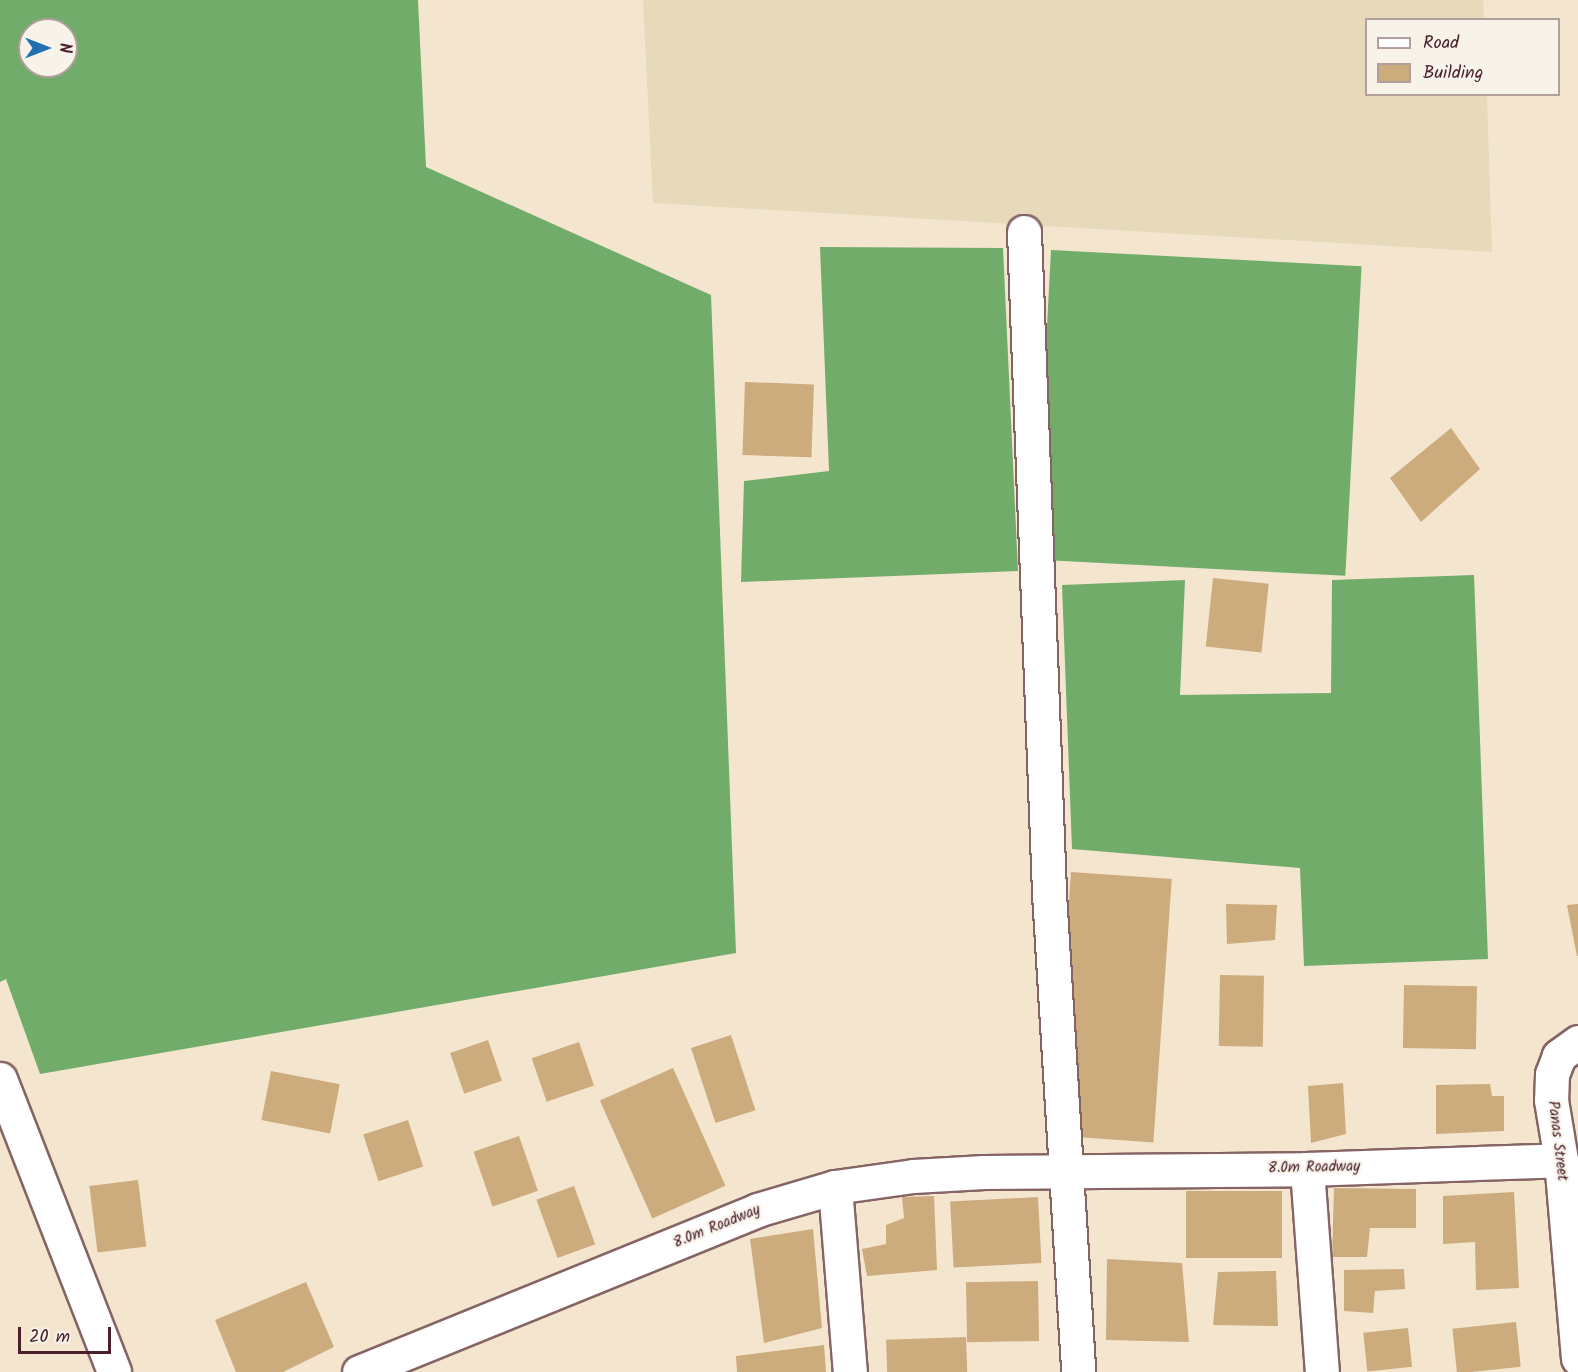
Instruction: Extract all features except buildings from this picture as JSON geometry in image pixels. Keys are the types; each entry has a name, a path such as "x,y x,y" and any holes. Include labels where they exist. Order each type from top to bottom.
{"street":[{"path":"1023,232 1049,893 1068,1171 1078,1372"},
{"name":"Panas Street","path":"1578,1042 1559,1056 1552,1074 1551,1101 1561,1160 1578,1358"},
{"path":"0,1079 114,1372"},
{"name":"8.0m Roadway","path":"372,1367 757,1210 835,1187 914,1176 1068,1171 1306,1169 1561,1160"},
{"path":"1306,1169 1322,1372"},
{"path":"835,1187 850,1372"}],"shaded area":[{"path":"643,0 1483,0 1484,18 1365,18 1365,96 1487,96 1492,252 653,203"}],"green space":[{"path":"0,0 418,0 426,167 711,295 736,953 40,1074 6,979 0,982"},
{"path":"820,247 1003,248 1018,571 741,582 744,481 829,471"},
{"path":"1051,250 1362,266 1345,576 1035,560"},
{"path":"1474,575 1488,959 1304,966 1300,868 1072,849 1062,585 1185,580 1180,695 1331,693 1332,580"}]}
